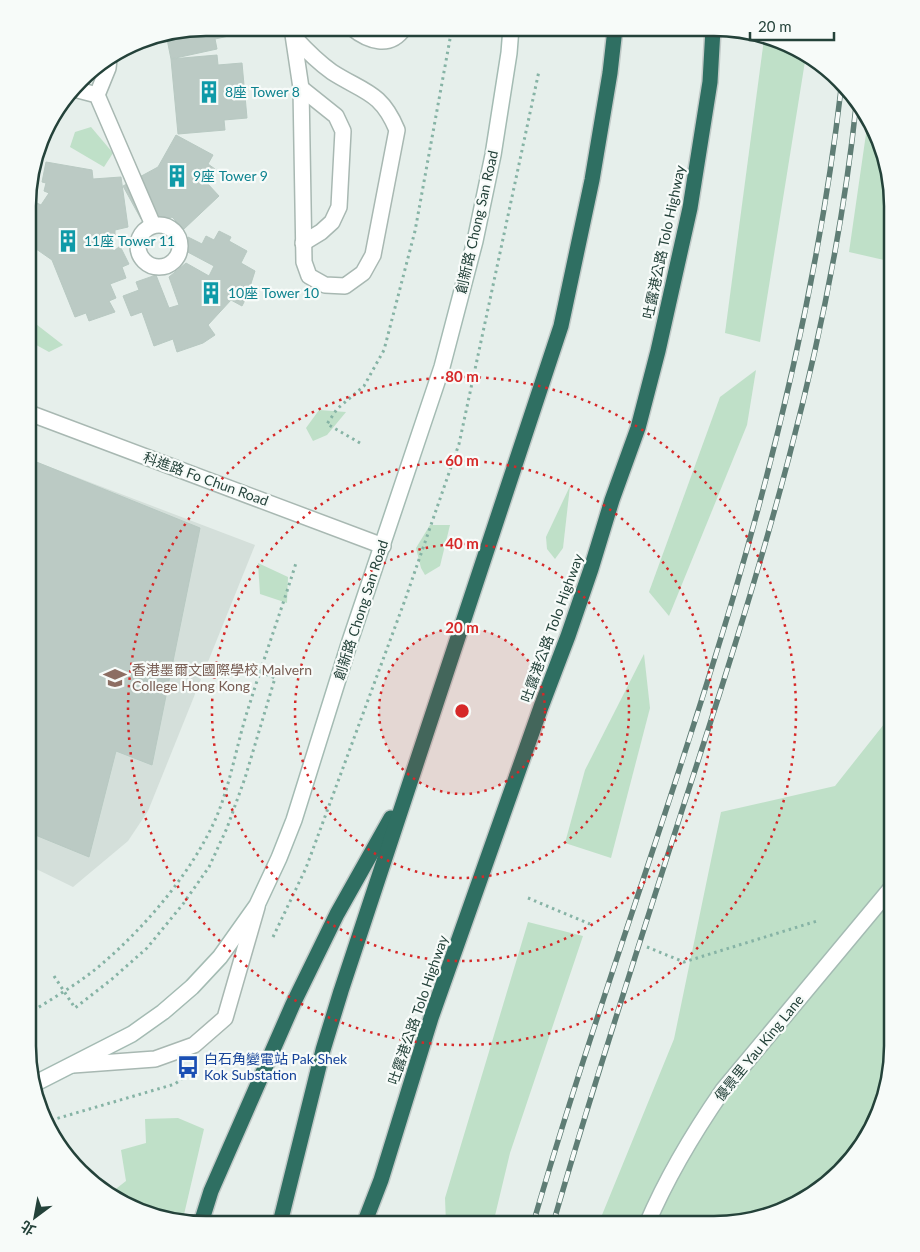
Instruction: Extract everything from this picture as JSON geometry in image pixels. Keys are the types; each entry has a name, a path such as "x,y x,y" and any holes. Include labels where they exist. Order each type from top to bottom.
{"highway":[{"path":"282,1216 323,1050 357,939 411,783 561,326 592,180 614,36"},
{"name":"吐露港公路 Tolo Highway","path":"367,1216 381,1180 431,1018 540,708 568,636 612,500 638,428 658,351 690,208 710,82 713,36"},
{"path":"203,1216 211,1191 293,1004 337,914 411,783"}],"main road":[{"path":"293,36 301,88 304,262 309,276 325,285 345,286 363,273 373,255 397,130 391,115 382,103 365,89 333,72 314,58 296,36"},
{"path":"361,36 376,41 391,40 395,36"},
{"name":"創新路 Chong San Road","path":"40,1081 132,1034 163,1012 192,987 220,957 257,905 279,858 294,820 350,642 442,367 475,241 493,155 510,36"},
{"path":"108,68 97,95 153,225"},
{"path":"301,88 336,116 343,131 338,206 332,222 321,232 303,243"},
{"path":"82,91 97,95"},
{"name":"科進路 Fo Chun Road","path":"36,417 383,546"},
{"name":"優景里 Yau King Lane","path":"650,1216 659,1196 723,1090 883,898"},
{"path":"73,1065 155,1059 194,1045 225,1018 257,905"}],"path":[{"path":"360,443 327,424 337,410 364,386 384,350 415,231 451,36"},
{"path":"36,1009 64,992 103,963 170,894 197,855 216,817 248,706 261,672 296,562"},
{"path":"54,976 75,1008 147,948 209,867 227,828 245,778 275,678 241,664"},
{"path":"528,898 590,924"},
{"path":"647,947 684,962 817,921"}],"shaded area":[{"name":"香港墨爾文國際學校 Malvern College Hong Kong","path":"36,462 255,545 148,811 128,841 73,887 36,869"}],"green space":[{"path":"763,44 789,54 805,63 760,342 725,333"},
{"path":"91,127 113,153 104,167 70,147 75,132"},
{"path":"866,132 875,151 880,173 884,206 884,260 849,252"},
{"path":"36,324 63,345 49,352 36,345"},
{"path":"756,370 747,425 669,616 649,592 720,397"},
{"path":"319,410 346,412 327,435 313,441 306,428"},
{"path":"570,486 563,548 555,559 547,549 546,537"},
{"path":"430,525 450,525 440,566 425,575 421,568 416,548"},
{"path":"258,563 288,577 287,603 260,594"},
{"path":"644,654 650,708 611,858 565,843 585,770"},
{"path":"883,725 883,1057 875,1101 866,1121 842,1158 826,1174 789,1198 769,1207 736,1214 714,1216 602,1216 674,1039 721,812 835,786"},
{"path":"528,922 583,936 510,1153 495,1216 446,1216 445,1198"},
{"path":"178,1118 204,1129 184,1214 162,1210 141,1203 115,1189 126,1181 121,1150 146,1143 145,1119"}],"building":[{"path":"206,36 229,36 215,39 217,49 171,59 167,41"},
{"name":"8座 Tower 8","path":"217,55 218,65 242,63 247,118 224,120 225,130 178,134 171,59"},
{"name":"9座 Tower 9","path":"176,135 213,155 208,164 215,169 207,183 219,196 184,229 172,217 157,225 151,214 141,219 123,186 158,167"},
{"name":"11座 Tower 11","path":"46,162 92,170 93,179 121,177 128,227 115,230 115,235 104,239 114,251 120,246 129,264 122,267 126,278 110,284 116,298 109,301 115,312 89,321 86,313 75,317 52,260 36,249 36,203 41,205 49,193 44,191 46,183 42,182"},
{"name":"10座 Tower 10","path":"219,231 231,237 229,241 247,251 241,263 255,271 242,306 231,300 208,325 215,335 203,343 177,352 173,339 154,346 142,312 131,316 123,296 139,290 136,282 156,275 169,308 179,305 169,277 186,263 209,276 214,266 182,249 188,237 202,244 206,236 214,240"},
{"name":"香港墨爾文國際學校 Malvern College Hong Kong","path":"36,462 200,528 152,765 116,751 89,857 36,835"}],"railway":[{"path":"535,1216 581,1067 709,677 751,535 798,346 811,282 833,154 841,93"},
{"path":"555,1216 634,959 713,716 789,458 829,283 845,195 855,112"}],"place":[{"name":"8座 Tower 8","path":"209,92"},
{"name":"9座 Tower 9","path":"177,176"},
{"name":"11座 Tower 11","path":"68,241"},
{"name":"10座 Tower 10","path":"211,293"},
{"name":"香港墨爾文國際學校 Malvern College Hong Kong","path":"115,678"},
{"name":"白石角變電站 Pak Shek Kok Substation","path":"188,1067"}]}
